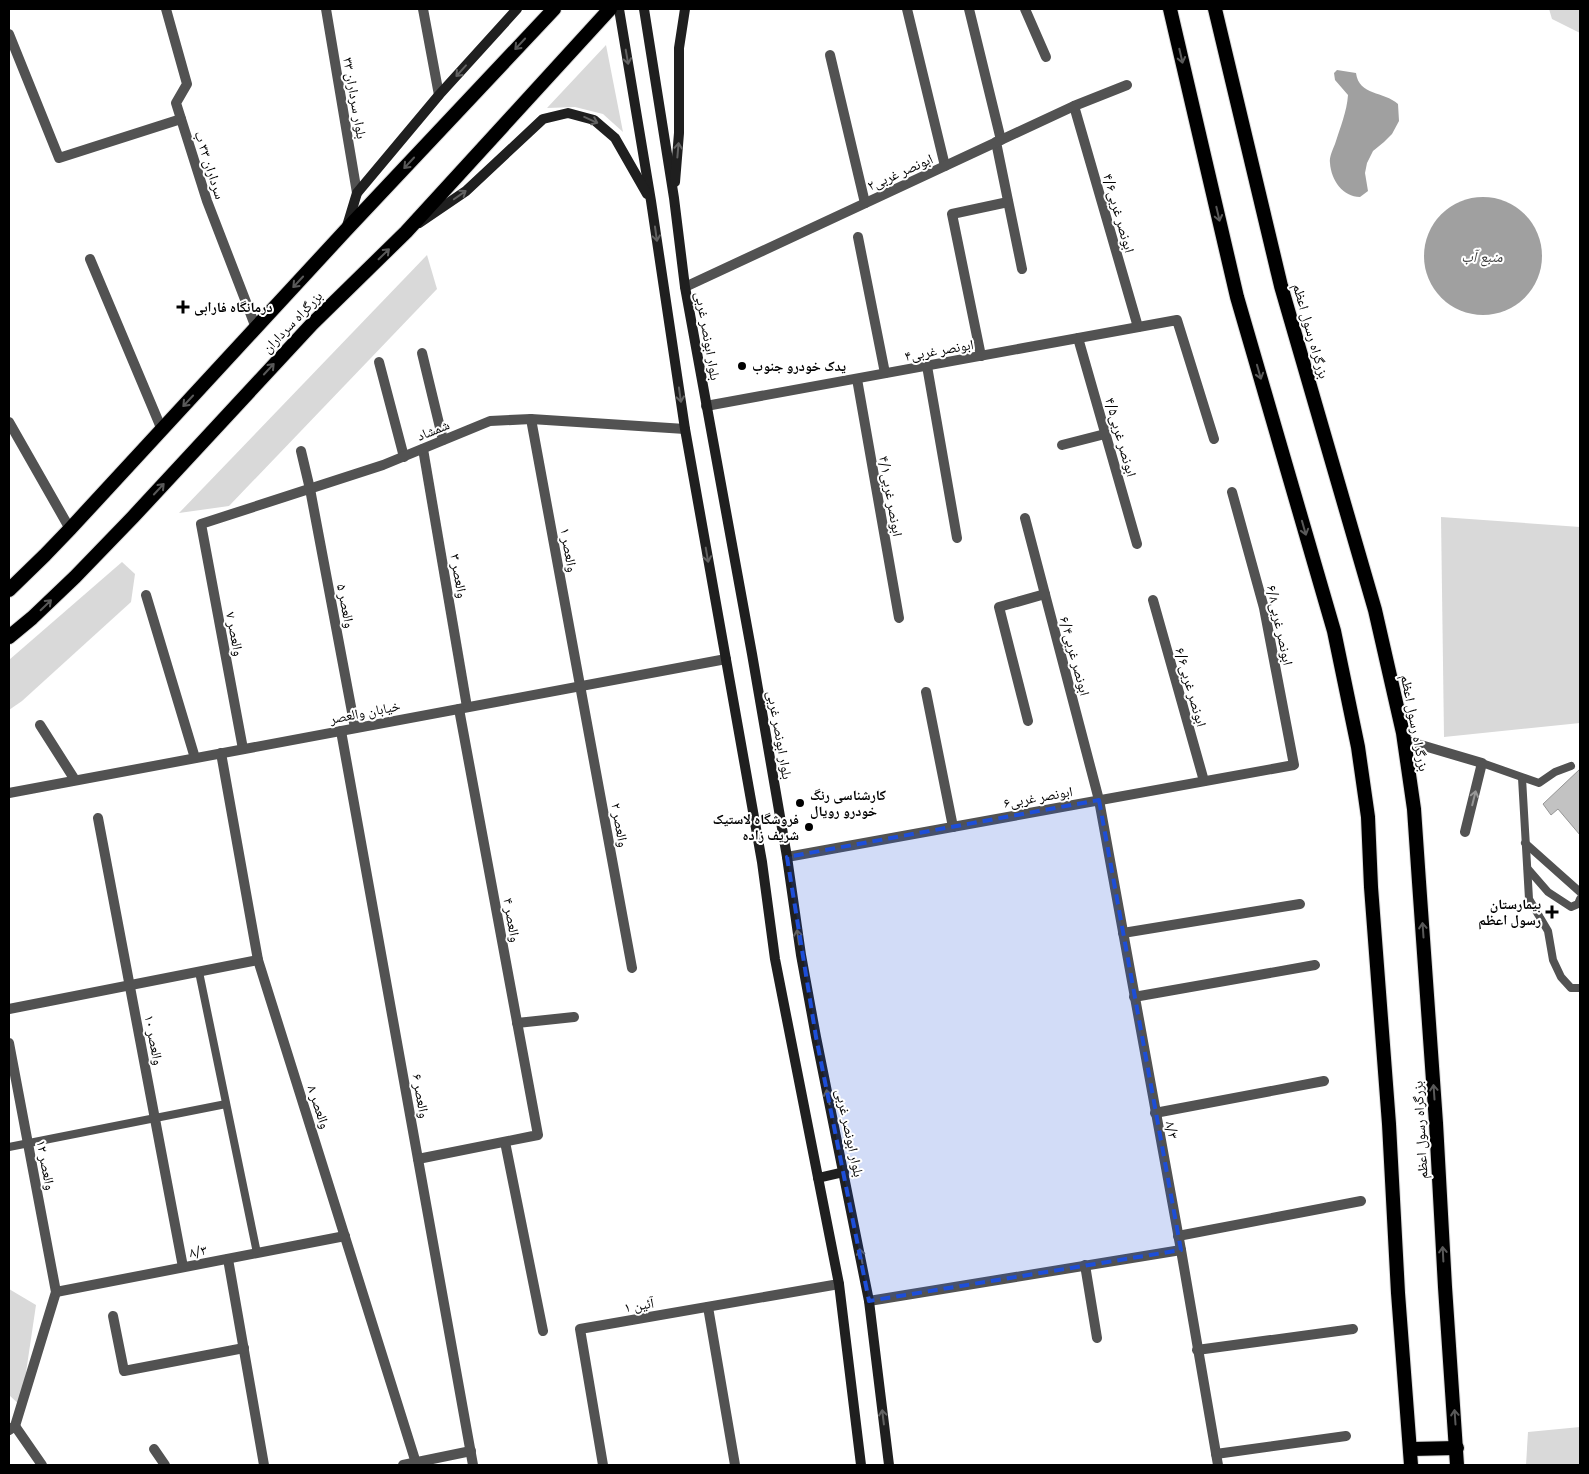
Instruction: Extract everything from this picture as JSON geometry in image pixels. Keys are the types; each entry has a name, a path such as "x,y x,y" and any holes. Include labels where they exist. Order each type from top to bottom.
{"highway":[{"name":"بزرگراه سرداران","path":"9,590 70,529 346,230 554,9"},
{"name":"بزرگراه سرداران","path":"9,637 32,618 133,517 312,324 406,232 610,9"},
{"path":"1170,9 1237,297 1334,632 1358,746 1368,817 1371,887 1389,1124 1398,1294 1411,1465"},
{"name":"بزرگراه رسول اعظم","path":"1215,9 1280,286 1375,610 1404,740 1414,809 1419,873 1457,1465"},
{"path":"1411,1449 1457,1448"}],"main road":[{"path":"346,230 357,193 439,95 517,9"},
{"path":"619,9 651,201 685,429 762,862 775,959 839,1284 861,1465"},
{"name":"بلوار ابونصر غربی","path":"644,9 674,198 685,287 752,654 787,857 812,1018 869,1301 889,1465"},
{"path":"674,198 679,133 678,48 686,9"},
{"path":"406,232 466,191 543,119 568,113 594,120 615,138 651,201"},
{"path":"818,1178 844,1172"}],"street":[{"name":"سرداران ۳۳ ب","path":"166,9 187,84 176,102 207,201 256,328"},
{"name":"بلوار سرداران ۳۳","path":"326,9 357,193"},
{"path":"424,9 439,95"},
{"path":"908,9 945,166"},
{"path":"969,9 999,141 1008,202 1022,269"},
{"path":"1025,9 1046,57"},
{"path":"9,34 59,158 181,119"},
{"path":"830,56 865,203"},
{"name":"۲ابونصر غربی","path":"685,287 1074,106 1127,85"},
{"name":"۴/۶ابونصر غربی","path":"1074,106 1138,327"},
{"path":"981,356 952,214 1008,202"},
{"path":"858,238 885,373"},
{"path":"90,259 162,430"},
{"name":"۴ابونصر غربی","path":"706,406 1177,320 1214,439"},
{"name":"۴/۵ابونصر غربی","path":"1078,338 1137,544"},
{"path":"422,353 443,440"},
{"path":"379,362 404,456"},
{"path":"927,366 958,538"},
{"name":"۴/۱ابونصر غربی","path":"856,379 899,618"},
{"name":"شمشاد","path":"200,524 383,465 490,421 531,419 685,429"},
{"name":"والعصر ۱","path":"531,419 580,686"},
{"path":"9,422 70,529"},
{"path":"1062,445 1105,434"},
{"name":"والعصر ۳","path":"423,449 463,708"},
{"name":"والعصر ۵","path":"301,451 310,489 355,728"},
{"name":"۶/۸ابونصر غربی","path":"1232,492 1264,608 1294,765"},
{"name":"۶/۴ابونصر غربی","path":"1025,518 1099,800"},
{"name":"والعصر ۷","path":"200,524 243,749"},
{"path":"1028,721 999,607 1045,594"},
{"path":"146,595 195,758"},
{"name":"۶/۶ابونصر غربی","path":"1153,600 1204,781"},
{"name":"خیابان والعصر","path":"9,793 726,659"},
{"name":"والعصر ۲","path":"580,686 632,968"},
{"path":"926,692 953,827"},
{"name":"والعصر ۴","path":"463,708 538,1135 505,1142"},
{"path":"40,725 75,780"},
{"name":"والعصر ۶","path":"341,731 473,1465"},
{"path":"1404,740 1482,763 1465,832"},
{"name":"والعصر ۸","path":"221,753 258,960 416,1463"},
{"name":"۶ابونصر غربی","path":"787,857 1294,765"},
{"name":"۸/۳","path":"1099,800 1218,1465"},
{"name":"والعصر ۱۰","path":"98,818 183,1268"},
{"path":"1123,933 1300,904"},
{"path":"9,1009 258,960"},
{"path":"1134,997 1315,965"},
{"path":"517,1023 574,1017"},
{"name":"والعصر ۱۲","path":"9,1043 56,1292"},
{"path":"1155,1113 1324,1082"},
{"path":"418,1159 505,1142 543,1331"},
{"path":"1178,1236 1361,1201"},
{"name":"۸/۳","path":"56,1292 345,1236"},
{"path":"869,1301 1181,1250"},
{"path":"228,1259 264,1465"},
{"path":"1085,1266 1097,1338"},
{"name":"آئین ۱","path":"603,1465 580,1329 839,1284"},
{"path":"42,1465 12,1428 56,1292"},
{"path":"708,1307 735,1465"},
{"path":"113,1316 124,1371 244,1348"},
{"path":"1197,1350 1353,1329"},
{"path":"1216,1454 1346,1436"},
{"path":"154,1449 165,1465"},
{"path":"403,1465 471,1451"}],"lane":[{"path":"1482,763 1540,783 1555,772 1571,766"},
{"path":"1522,778 1529,899 1548,931 1553,960 1561,977 1571,988 1580,988"},
{"path":"1525,843 1580,892"},
{"path":"1528,869 1548,892 1571,907 1578,904 1580,899"},
{"path":"199,972 258,1253"},
{"path":"9,1148 226,1104"}],"highlighted area":[{"path":"1099,800 1181,1250 869,1301 816,1037 787,857"}],"shaded area":[{"path":"1549,9 1580,9 1580,33 1552,19"},
{"path":"606,45 623,132 603,114 575,107 547,108"},
{"path":"427,255 437,289 229,506 179,513"},
{"path":"1441,517 1580,527 1580,723 1444,737"},
{"path":"122,562 135,574 131,602 22,701 9,710 9,660"},
{"path":"9,1289 36,1305 21,1406 9,1395"},
{"path":"1580,1427 1580,1465 1526,1465 1528,1432"}],"water":[{"path":"1337,70 1356,73 1362,86 1398,104 1399,121 1392,134 1373,151 1367,163 1365,173 1368,191 1360,197 1343,191 1335,181 1331,169 1331,156 1343,120 1348,95 1335,80 1334,73"},
{"name":"منبع آب","path":"1483,197 1506,202 1525,214 1537,233 1542,256 1537,279 1525,298 1506,310 1483,315 1460,310 1441,298 1429,279 1424,256 1429,233 1441,214 1460,202"}],"building":[{"path":"1580,769 1580,835 1558,809 1551,815 1543,804"}],"place":[{"name":"درمانگاه فارابی","path":"183,307"},
{"name":"یدک خودرو جنوب","path":"742,366"},
{"name":"کارشناسی رنگ خودرو رویال","path":"800,803"},
{"name":"فروشگاه لاستیک شریف زاده","path":"809,827"},
{"name":"بیمارستان رسول اعظم","path":"1552,912"}]}
